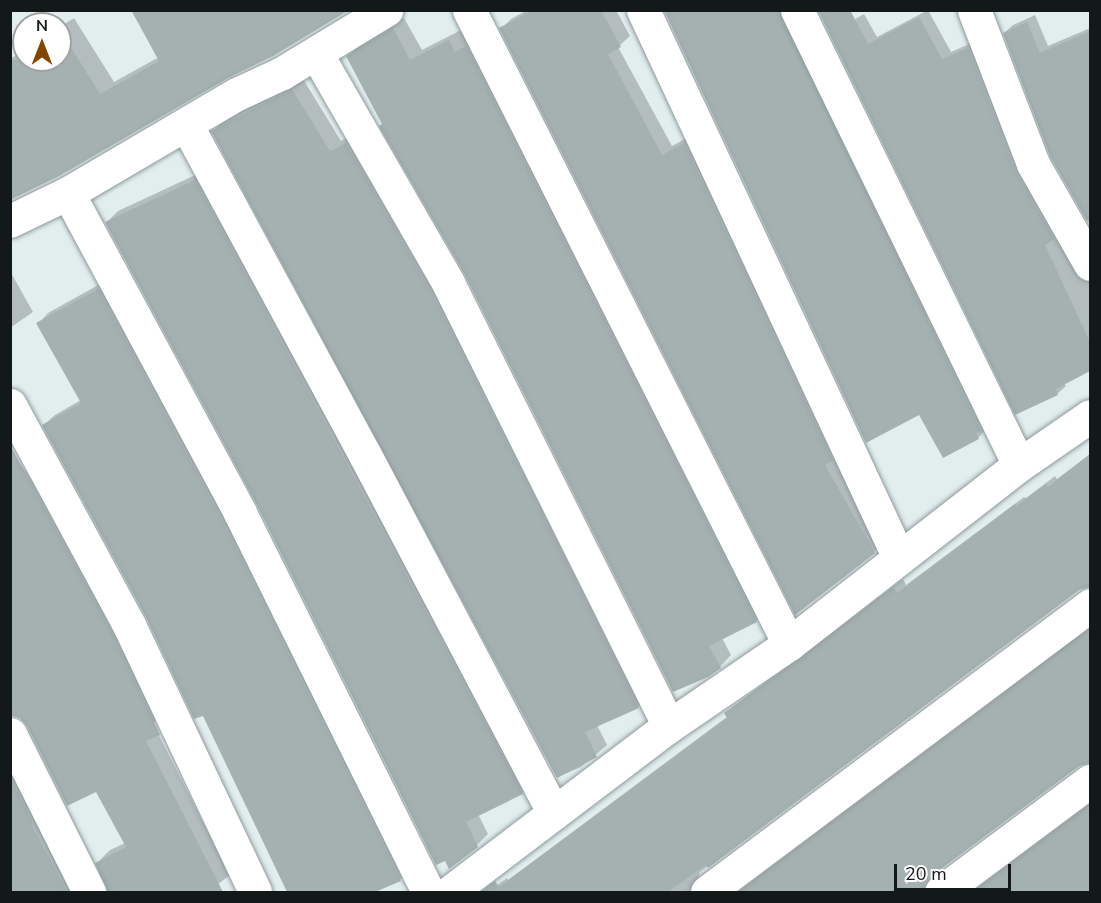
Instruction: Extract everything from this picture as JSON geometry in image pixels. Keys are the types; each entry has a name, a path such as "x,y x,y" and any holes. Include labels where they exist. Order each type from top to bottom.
{"street":[{"path":"10,222 68,193 186,124 316,53 386,10"},
{"path":"469,10 789,644"},
{"path":"643,10 899,558"},
{"path":"797,10 1019,465"},
{"path":"974,10 1033,164 1090,264"},
{"path":"316,53 448,283 669,726"},
{"path":"186,124 365,454 554,813"},
{"path":"68,193 240,513 428,892"},
{"path":"10,405 129,625 255,892"},
{"path":"450,892 669,726 789,644 1019,465 1090,416"},
{"path":"707,892 1090,605"},
{"path":"10,734 89,892"},
{"path":"941,892 1090,781"}],"building":[{"path":"131,10 349,10 273,56 228,78 59,176 10,200 10,60 12,60 12,72 72,72 72,49 100,94 159,61"},
{"path":"533,10 601,10 621,47 608,54 662,155 684,143 833,461 825,465 875,553 795,615 499,28"},
{"path":"664,10 779,10 981,431 976,433 979,439 943,458 919,415 866,443"},
{"path":"818,10 850,10 868,44 919,17 942,59 968,48 1015,171 1054,239 1045,245 1090,342 1090,371 1056,389 1058,395 1015,415"},
{"path":"1027,22 1040,53 1090,31 1090,219 1087,221 1050,156 1003,33"},
{"path":"393,28 410,60 449,40 455,52 466,46 757,622 709,646 721,668 708,677 673,692 465,275 379,126 382,124 346,56"},
{"path":"292,89 330,151 346,143 431,292 639,708 585,732 597,757 557,778 211,131"},
{"path":"195,180 523,794 466,822 478,847 449,869 445,861 436,865 257,505 105,222"},
{"path":"98,289 223,522 401,881 375,892 287,892 203,716 194,719 146,617 42,425 81,403 36,323"},
{"path":"10,445 112,633 160,735 146,741 223,892 108,892 95,863 126,847 96,792 67,806 27,726 20,718 10,715"},
{"path":"1090,454 1090,587 1079,590 708,868 706,865 668,892 480,892 495,881 499,887 727,718 724,713 800,659 893,587 897,593 1015,504 1016,506 1046,484 1048,487"},
{"path":"1090,628 1090,763 1079,766 930,877 924,884 923,892 738,892"},
{"path":"10,777 33,823 31,824 67,892 10,892"},
{"path":"1090,804 1090,892 972,892"}]}
